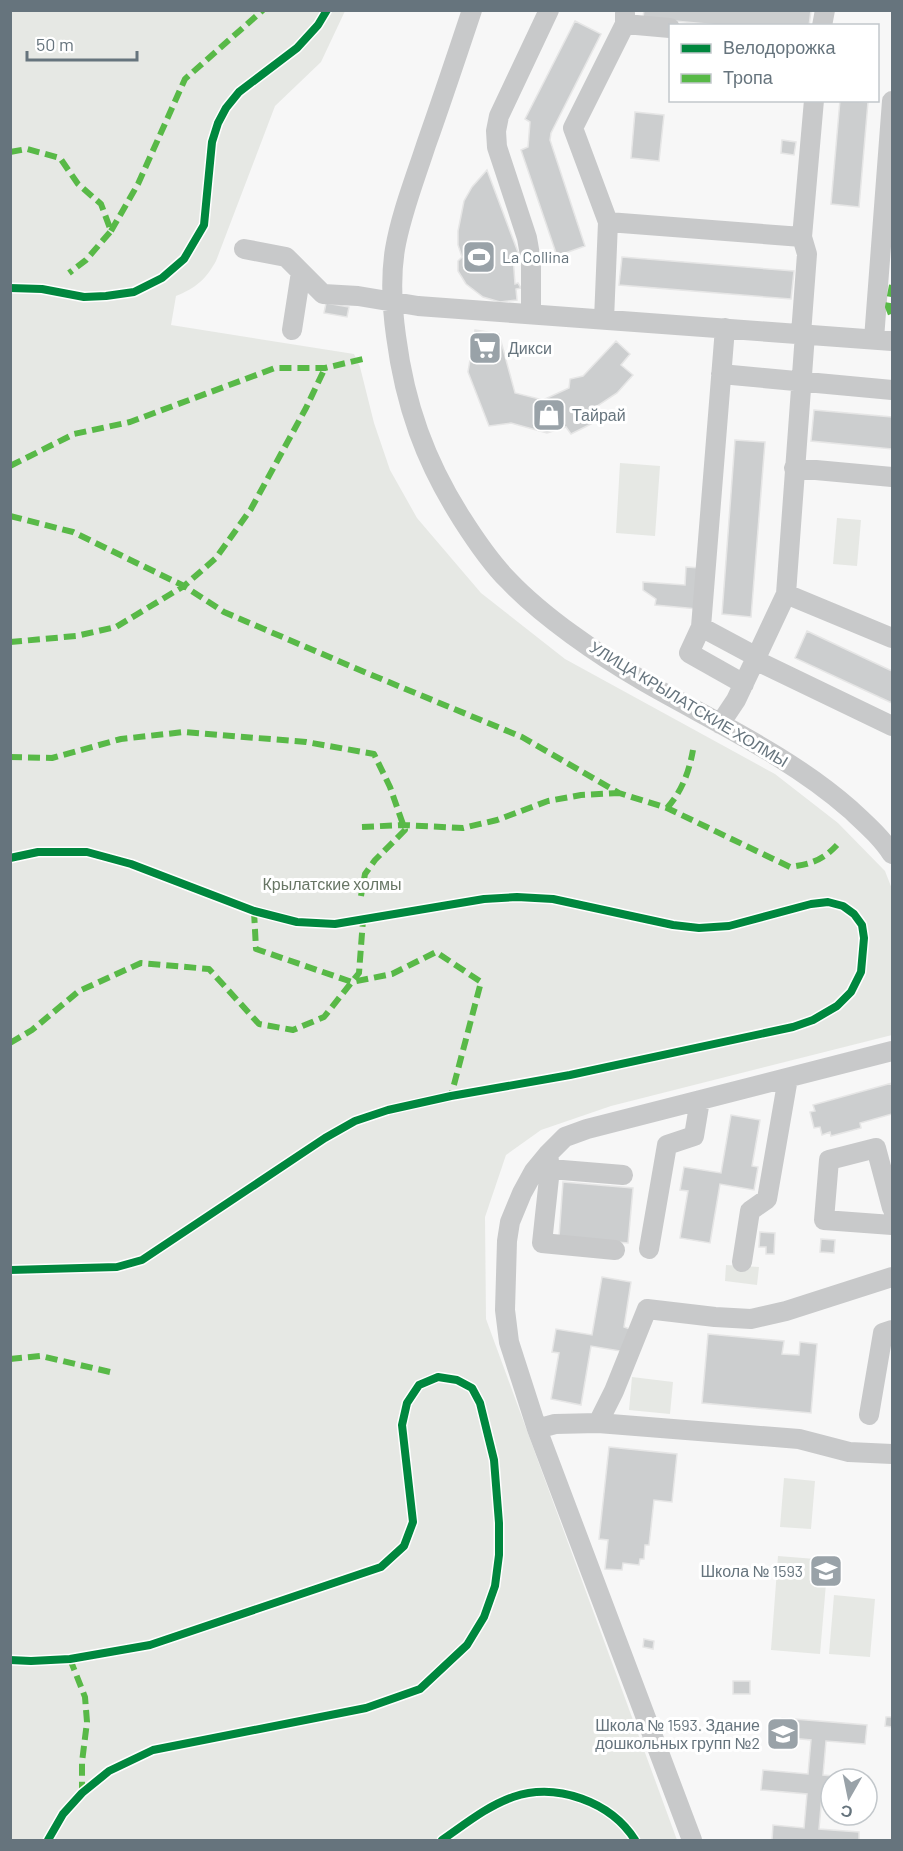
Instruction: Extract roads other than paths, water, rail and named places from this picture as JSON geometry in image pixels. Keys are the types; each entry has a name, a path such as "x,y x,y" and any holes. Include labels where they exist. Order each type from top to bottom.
{"street":[{"name":"УЛИЦА КРЫЛАТСКИЕ ХОЛМЫ","path":"472,10 408,197 395,249 392,276 392,302 404,387 426,456 488,559 529,601 598,652 642,680 771,752 821,785 884,841 892,854"},
{"path":"531,314 531,261 527,238 496,147 496,131 499,116 549,10"},
{"path":"604,320 608,222 573,128 625,17 669,27"},
{"path":"243,249 286,257 323,294 358,296 418,306 883,340 892,101"},
{"path":"720,724 744,684 786,594 801,381 807,254 802,237 814,102"},
{"path":"608,222 802,237"},
{"path":"292,330 301,272"},
{"path":"725,328 701,627 689,653 744,684"},
{"path":"721,374 892,390"},
{"path":"794,468 892,477"},
{"path":"786,594 892,638"},
{"path":"701,627 756,659 892,726"},
{"path":"692,1840 537,1429 509,1342 506,1310 507,1241 510,1222 534,1171 549,1161 566,1137 587,1129 892,1051"},
{"path":"742,1262 750,1210 767,1199 788,1078"},
{"path":"649,1249 667,1146 694,1136 700,1100"},
{"path":"892,1208 876,1148 829,1160 824,1220 892,1225"},
{"path":"549,1161 623,1175"},
{"path":"549,1161 542,1243 615,1250"},
{"path":"598,1423 614,1391 647,1309 752,1319 786,1311 892,1277"},
{"path":"869,1415 883,1333 892,1330"},
{"path":"537,1429 555,1424 598,1423 799,1439 849,1452 892,1454"}],"place":[{"name":"La Collina","path":"479,257"},
{"name":"Дикси","path":"485,348"},
{"name":"Тайрай","path":"549,415"},
{"name":"Школа № 1593","path":"826,1571"},
{"name":"Школа № 1593. Здание дошкольных групп №2","path":"783,1734"}],"park label":[{"name":"Крылатские холмы","path":"332,884"}]}
